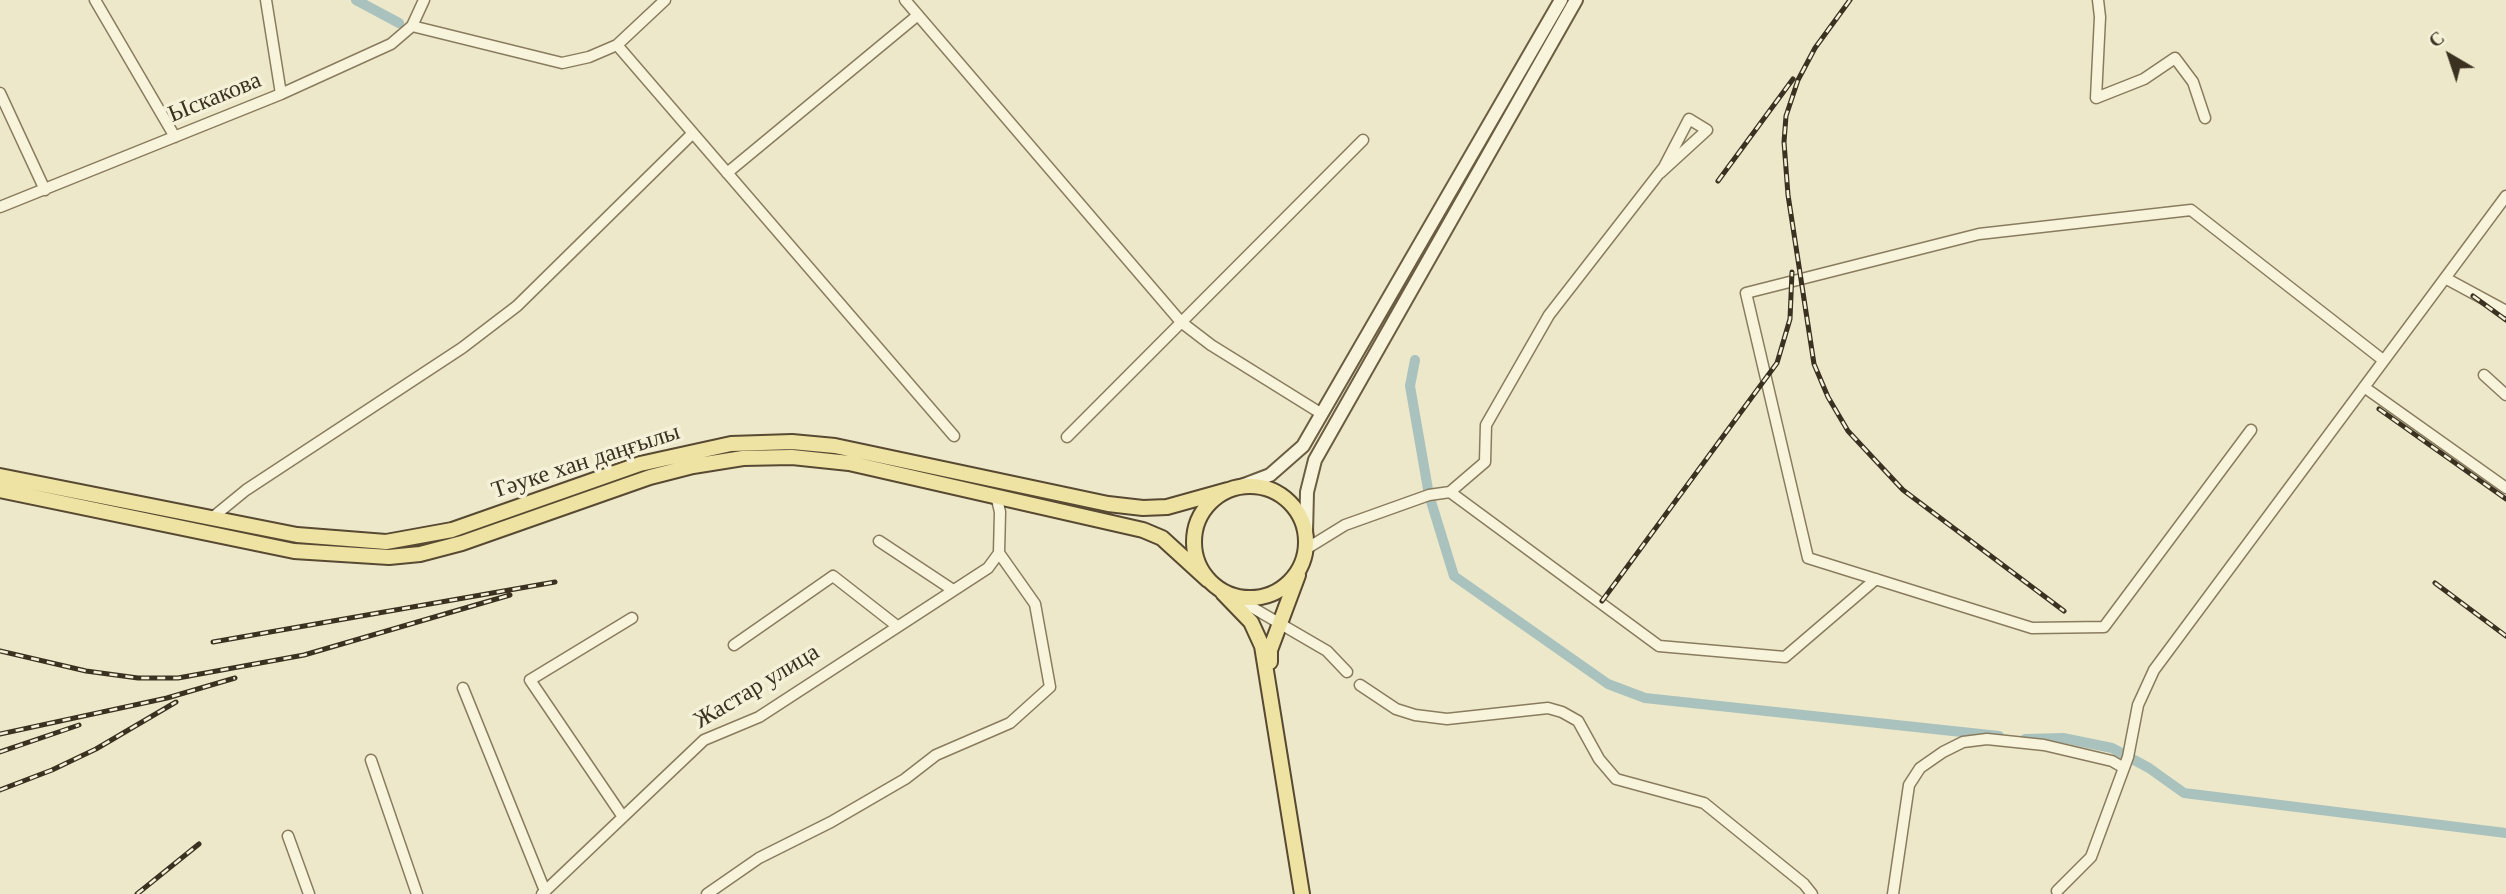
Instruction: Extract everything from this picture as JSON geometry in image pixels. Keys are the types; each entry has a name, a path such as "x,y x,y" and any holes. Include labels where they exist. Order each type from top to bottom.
{"main road":[{"path":"1301,566 1290,581 1275,592 1256,598 1219,587 1197,561 1194,540 1198,519 1210,502 1234,488 1270,475 1289,462 1303,446 1561,0"},
{"path":"1302,894 1269,677 1270,650 1306,549 1307,492 1315,460 1576,0"},
{"name":"Тәуке хан даңғылы","path":"0,489 213,517 297,535 386,542 413,539 463,526 640,464 731,443 792,442 835,446 1108,504 1143,508 1167,507 1234,488"},
{"name":"Тәуке хан даңғылы","path":"0,476 295,551 389,557 420,554 461,543 650,477 693,466 743,458 792,457 849,463 1143,530 1162,538 1219,587 1251,622 1262,646 1269,677"},
{"path":"1234,488 1263,486 1284,496 1299,512 1306,533"},
{"path":"1104,521 1108,504"},
{"path":"295,551 297,535"}],"street":[{"path":"94,0 175,137"},
{"path":"266,0 281,94"},
{"path":"421,1 412,26 562,63 589,57 617,45 665,0"},
{"path":"905,0 1181,322 1212,345 1322,414"},
{"path":"2098,0 2096,97 2144,79 2175,58 2193,82 2205,118"},
{"path":"727,173 918,15"},
{"name":"Ыскакова","path":"0,207 281,94 391,44 412,26"},
{"path":"617,45 954,436"},
{"path":"0,93 45,190"},
{"path":"1306,549 1345,525 1429,495 1450,492 1485,462 1486,425 1549,316 1660,173 1689,118 1707,130 1660,173"},
{"path":"213,517 246,490 462,348 517,306 693,133"},
{"path":"1067,437 1363,140"},
{"path":"2057,891 2091,857 2124,768 2138,705 2154,670 2506,196"},
{"path":"2251,430 2104,627 2032,628 1808,558 1746,293 1979,234 2191,210 2383,360"},
{"path":"2445,278 2506,311"},
{"path":"2484,375 2506,395"},
{"path":"2364,387 2506,488"},
{"path":"1450,492 1659,646 1785,657 1876,579"},
{"path":"707,894 759,858 831,822 905,779 936,755 1010,723 1050,687 1035,604 999,553 1000,512 996,495"},
{"path":"879,541 953,590"},
{"name":"Жастар улица","path":"543,893 704,740 759,716 988,568 999,553"},
{"path":"734,645 833,576 897,626"},
{"path":"1219,587 1245,606 1281,622 1327,651 1347,672"},
{"path":"623,817 530,680 632,618"},
{"path":"1360,685 1396,709 1415,715 1447,719 1548,708 1562,712 1578,721 1599,758 1616,779 1704,803 1804,884 1812,894"},
{"path":"463,688 543,893"},
{"path":"1893,894 1909,785 1920,768 1943,752 1963,742 1987,739 2044,745 2112,761 2124,768"},
{"path":"371,760 416,894"},
{"path":"288,836 309,894"}],"waterway":[{"path":"356,0 399,23"},
{"path":"1415,360 1410,386 1429,495 1454,576 1608,684 1645,698 1999,736"},
{"path":"2025,739 2063,738 2112,748 2149,768 2184,793 2506,833"}],"railway":[{"path":"1850,0 1815,48 1798,80 1786,116 1784,142 1788,195 1814,364 1828,397 1848,431 1903,490 2064,611"},
{"path":"1718,181 1793,79"},
{"path":"1602,601 1777,363 1790,319 1792,272"},
{"path":"2473,296 2506,320"},
{"path":"2379,409 2506,499"},
{"path":"213,642 555,582"},
{"path":"2435,583 2506,636"},
{"path":"0,651 86,671 138,678 178,678 304,655 510,595"},
{"path":"0,734 167,698 235,678"},
{"path":"0,790 96,749 176,702"},
{"path":"0,752 79,725"},
{"path":"137,894 199,844"}]}
